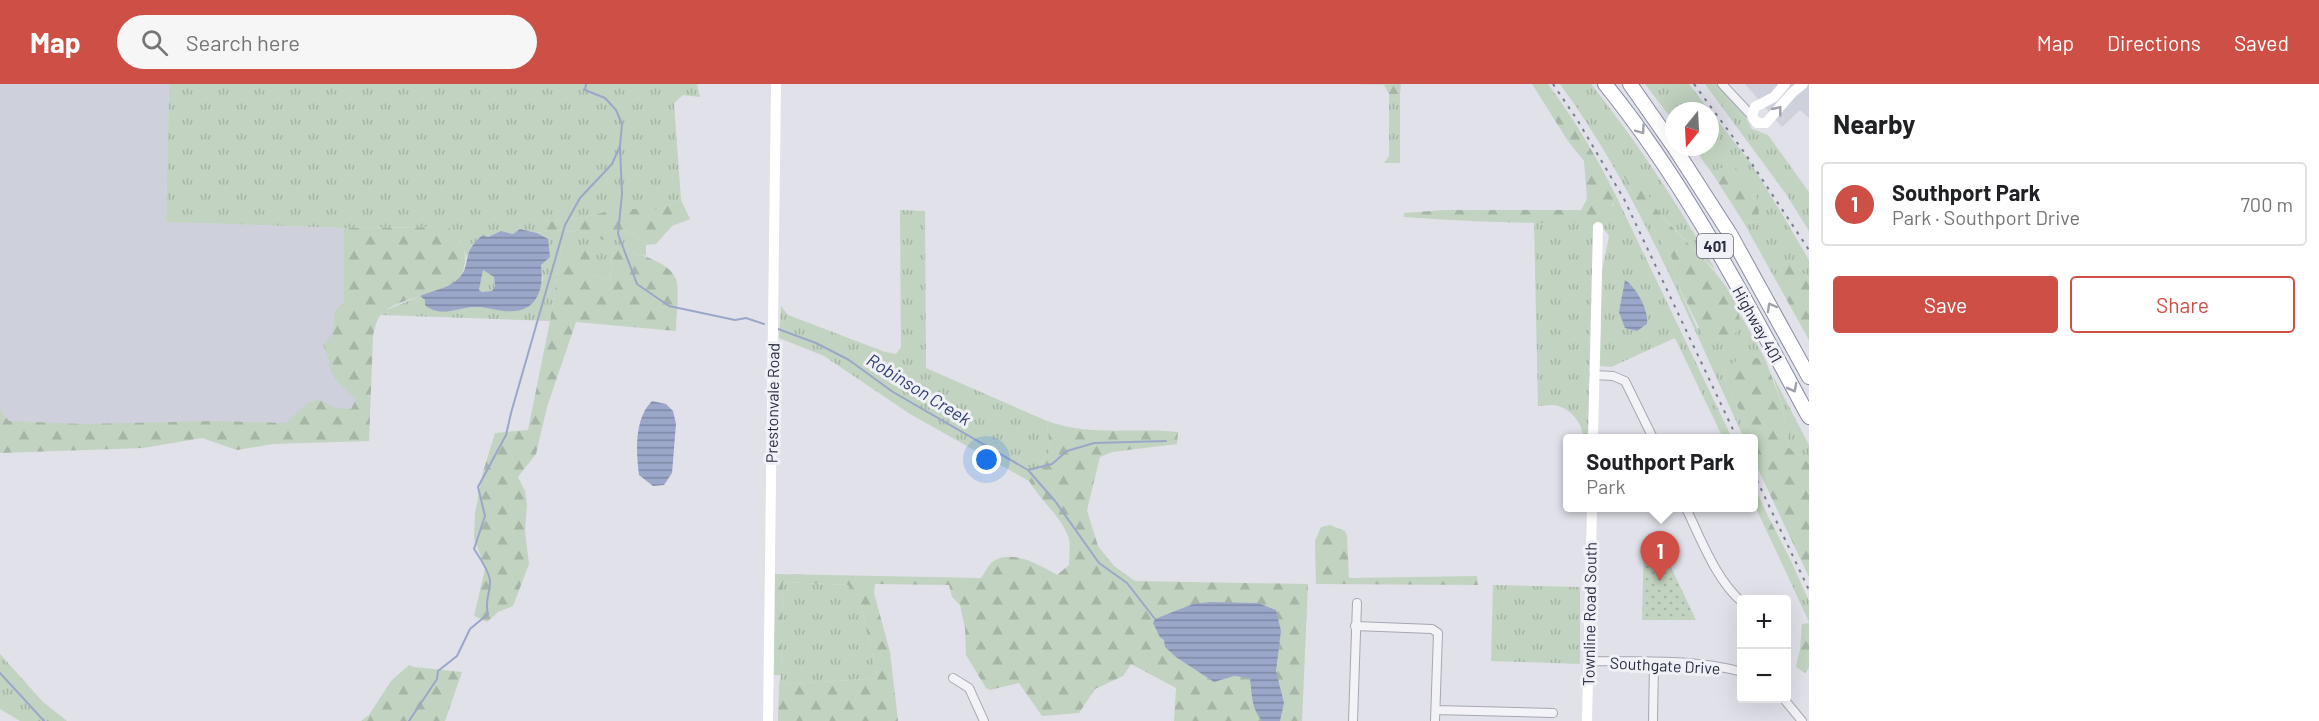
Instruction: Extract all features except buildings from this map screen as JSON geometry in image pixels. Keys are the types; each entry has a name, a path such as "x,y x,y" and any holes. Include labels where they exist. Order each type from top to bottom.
{"highway":[{"name":"Highway 401","path":"1605,84 1649,142 1721,257 1809,417"},
{"name":"Highway 401","path":"1630,84 1665,134"},
{"name":"Highway 401","path":"1680,156 1730,234 1809,377"}],"street":[{"name":"Prestonvale Road","path":"768,721 776,84"},
{"path":"1722,84 1757,123 1766,123 1803,84"},
{"path":"1752,116 1755,107 1774,97 1785,84"},
{"path":"1593,434 1598,227"},
{"path":"1594,375 1613,376 1625,381 1651,434"},
{"name":"Townline Road South","path":"1587,721 1592,512"},
{"path":"1688,512 1725,583 1737,596"},
{"path":"1353,721 1357,603"},
{"path":"1355,626 1432,628 1438,633 1435,721"},
{"name":"Southgate Drive","path":"1588,661 1721,666 1737,671"},
{"path":"1653,721 1654,663"},
{"path":"953,678 969,688 984,721"},
{"path":"1786,703 1802,721"},
{"path":"1436,710 1553,713"}],"shaded area":[{"path":"0,84 169,84 166,222 344,228 344,302 367,438 0,430"},
{"path":"1745,84 1809,84 1809,118 1800,110 1782,127"}],"green space":[{"path":"169,84 697,84 700,97 683,95 674,103 681,200 658,209 618,209 580,218 546,222 538,233 551,230 590,233 603,239 614,237 622,231 635,234 646,245 646,256 613,247 610,280 588,274 584,246 562,246 550,321 381,315 384,311 420,296 425,300 425,305 437,311 476,307 515,311 543,280 541,265 548,240 537,233 520,229 513,234 501,231 472,244 467,257 460,241 447,227 344,228 166,222"},
{"path":"1401,84 1400,94 1389,94 1384,85 1355,85"},
{"path":"1532,84 1548,84 1585,138 1616,196 1609,211 1590,219 1539,223 1404,217 1404,213 1444,210 1581,210 1587,199 1584,161 1568,141"},
{"path":"1560,84 1591,84 1657,175 1716,271 1661,215 1647,196 1635,167 1623,175 1672,258 1675,279 1697,328 1738,327 1740,314 1765,359 1745,358 1722,370 1728,389 1752,434 1742,434 1661,256 1614,167"},
{"path":"1645,84 1689,84 1703,102 1665,102 1665,110"},
{"path":"1705,84 1717,84 1744,114 1752,129 1768,135 1809,192 1809,231 1786,194"},
{"path":"1389,94 1400,94 1400,163 1384,163 1389,156"},
{"path":"1719,122 1750,162 1809,260 1809,279 1790,261 1779,274 1779,286 1744,223 1757,222 1721,168 1714,176 1700,156 1719,156"},
{"path":"1625,161 1635,166 1661,215 1716,273 1729,292 1738,309 1739,325 1728,339 1718,342 1705,340 1675,279 1672,258 1623,175 1620,164"},
{"path":"1734,167 1751,184 1754,191 1758,206 1757,222 1744,223 1714,176 1721,168"},
{"path":"1616,196 1730,434 1721,434 1675,338 1611,367 1600,366 1602,271 1609,236 1603,228 1589,434 1582,434 1579,423 1563,408 1556,405 1538,406 1534,221 1613,206"},
{"path":"681,200 690,219 672,226 656,244 646,245 635,234 623,231 603,240 590,233 551,230 537,233 546,222 580,218 618,209 658,209"},
{"path":"900,210 925,211 926,368 1047,421 1050,451 1029,481 910,414 824,356 779,338 781,306 788,315 885,352 896,354 901,347"},
{"path":"448,227 464,250 465,261 462,275 446,287 393,306 382,313 377,322 373,336 369,441 273,444 237,450 202,438 143,448 0,453 0,410 9,421 82,424 216,421 286,423 308,402 320,400 336,408 351,409 356,399 334,377 323,345 333,333 335,311 344,302 344,228"},
{"path":"562,246 584,246 592,249 588,274 610,280 613,247 660,263 674,275 677,283 676,331 576,322 547,407 536,454 518,477 525,491 527,504 525,532 529,564 513,606 498,612 487,622 474,616 485,569 474,538 475,513 483,472 495,433 528,430 550,321"},
{"path":"1790,261 1809,279 1809,340 1779,286 1782,262"},
{"path":"483,269 494,277 495,286 492,291 479,290"},
{"path":"1745,357 1765,359 1782,404 1788,447 1809,462 1809,577 1758,469 1758,434 1752,434 1728,389 1722,370"},
{"path":"1772,374 1809,445 1809,462 1788,447 1782,404"},
{"path":"1047,421 1079,429 1178,432 1177,444 1112,452 1100,457 1087,510 1098,546 1114,566 1135,581 1308,584 1302,721 1174,721 1176,688 1131,664 1123,676 1095,689 1079,713 1042,716 1019,683 990,690 986,688 966,655 965,628 960,605 952,597 949,585 875,584 874,593 890,652 898,721 778,721 779,685 878,678 859,597 848,585 783,582 781,675 774,675 775,574 981,578 992,562 1000,558 1016,557 1057,575 1069,565 1068,536 1055,514 1029,481 1050,451"},
{"path":"1758,495 1768,516 1761,519 1758,512"},
{"path":"1768,516 1791,561 1784,568 1761,519"},
{"path":"1330,525 1345,531 1347,536 1349,578 1477,576 1478,585 1316,584 1315,541 1321,527"},
{"path":"1644,542 1659,542 1696,620 1642,620"},
{"path":"1791,561 1809,601 1809,622 1784,568"},
{"path":"783,582 848,585 859,597 878,678 779,685"},
{"path":"1493,585 1580,587 1580,664 1491,661"},
{"path":"1809,623 1809,668 1805,673 1796,667 1802,624"},
{"path":"0,654 43,702 67,721 20,721 0,709"},
{"path":"409,665 462,672 445,721 361,721 369,715 391,681"}],"water":[{"path":"520,229 537,233 548,239 550,257 541,265 540,288 535,301 530,306 510,311 479,307 442,312 425,305 425,300 420,296 456,281 465,268 469,252 483,235 488,237 501,231 513,234","holes":["483,270 494,277 495,286 492,291 479,290"]},
{"path":"1625,280 1637,293 1646,312 1647,324 1637,331 1625,328 1619,312"},
{"path":"652,401 666,404 673,411 676,424 672,473 664,485 653,486 639,475 637,456 639,426 646,408"},
{"path":"1258,603 1276,610 1281,631 1276,671 1284,703 1280,721 1262,721 1258,716 1253,701 1250,678 1234,676 1214,682 1165,647 1164,640 1153,623 1155,619 1193,604"}],"waterway":[{"name":"Robinson Creek","path":"586,84 585,90 605,98 616,110 622,124 620,146 622,194 618,234 637,284 669,306 735,320 746,318 764,324"},
{"path":"409,721 437,679 438,671 457,656 470,629 488,614 490,580 486,568 474,549 485,516 478,487 506,435 565,225 580,198 612,164 620,146"},
{"name":"Robinson Creek","path":"778,329 816,343 849,360 893,392 1028,470 1055,501 1099,563 1127,583 1155,619"},
{"path":"1028,470 1052,464 1067,451 1094,443 1166,441"},
{"path":"0,673 44,721"}],"railway":[{"path":"1553,84 1578,121 1624,199 1735,434"},
{"path":"1694,84 1744,152 1809,250"},
{"path":"1758,483 1809,590"}],"place":[{"name":"Southport Park","path":"1660,581"}]}
